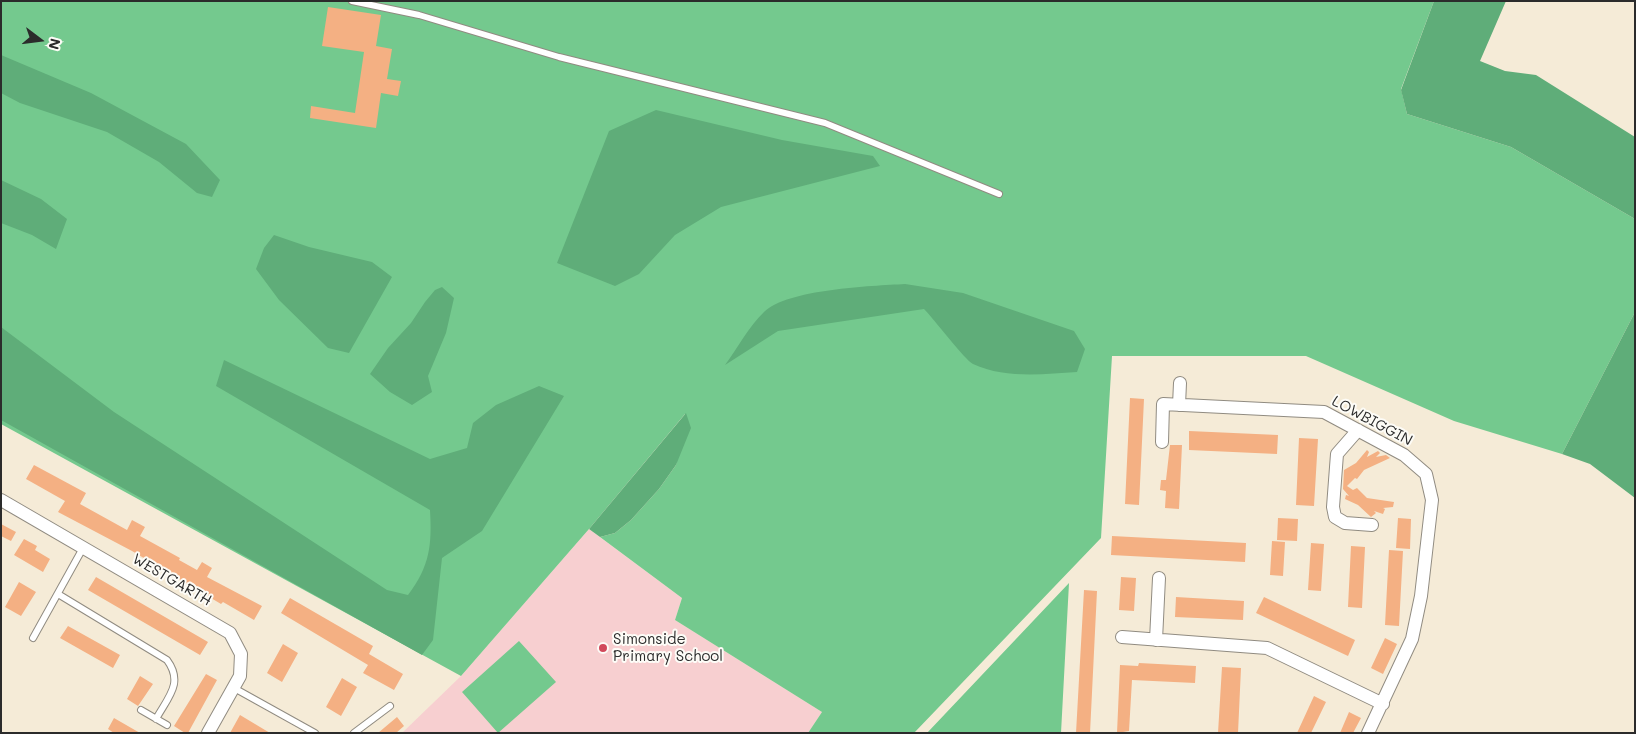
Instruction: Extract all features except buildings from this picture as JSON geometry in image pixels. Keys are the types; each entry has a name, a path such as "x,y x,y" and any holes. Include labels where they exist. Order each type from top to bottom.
{"street":[{"path":"1179,405 1180,383"},
{"name":"LOWBIGGIN","path":"1162,442 1163,404 1324,412 1404,455 1426,474 1432,500 1421,596 1412,639 1368,733"},
{"path":"1358,430 1337,454 1335,517 1345,523 1372,525"},
{"name":"WESTGARTH","path":"1,500 230,633 241,654 240,676 208,733"},
{"path":"1156,640 1159,578"},
{"path":"1122,637 1267,648 1383,704"}],"lane":[{"path":"352,1 419,15 559,57 825,123 999,194"},
{"path":"34,638 83,548"},
{"path":"58,594 167,660 175,671 175,684 156,719"},
{"path":"234,688 315,733"},
{"path":"354,733 390,706"},
{"path":"142,710 167,725"}],"shaded area":[{"name":"Simonside Primary School","path":"589,529 682,598 675,620 822,712 808,733 402,733 461,676"}],"green space":[{"path":"1,1 1434,1 1401,89 1407,114 1511,147 1635,219 1635,312 1562,454 1454,421 1306,356 1112,356 1101,538 914,733 808,733 822,712 675,620 682,598 600,537 615,533 631,520 659,489 676,465 685,414 589,529 461,676 1,424"},
{"path":"1434,1 1506,1 1480,61 1505,71 1536,75 1635,137 1635,219 1511,147 1407,114 1401,90"},
{"path":"1,55 91,93 186,144 220,180 212,197 197,193 159,162 107,132 20,103 1,93"},
{"path":"656,110 782,140 873,156 880,166 721,207 675,235 639,274 615,286 557,263 609,131"},
{"path":"1,180 41,199 67,219 56,249 32,235 1,223"},
{"path":"274,235 309,247 372,262 392,277 349,353 328,348 279,300 256,269 264,248"},
{"path":"905,284 963,293 1074,331 1085,349 1077,372 1011,374 985,369 969,361 924,309 778,331 725,365 753,324 764,312 776,304 791,298 831,290"},
{"path":"442,287 454,298 446,333 428,376 432,392 412,405 390,392 370,374 388,348 411,323 425,302 435,290"},
{"path":"1635,312 1635,498 1590,464 1562,454"},
{"path":"1,327 114,412 387,590 408,595 421,574 428,555 430,545 430,510 216,386 224,360 430,459 467,448 473,423 496,405 539,386 564,396 482,531 442,558 433,640 422,655 1,420"},
{"path":"686,413 691,428 676,465 659,489 631,520 615,533 600,537 589,529"},
{"path":"1069,583 1061,733 927,733"},
{"path":"519,641 556,682 498,733 462,692"}],"place":[{"name":"Simonside Primary School","path":"603,648"}]}
